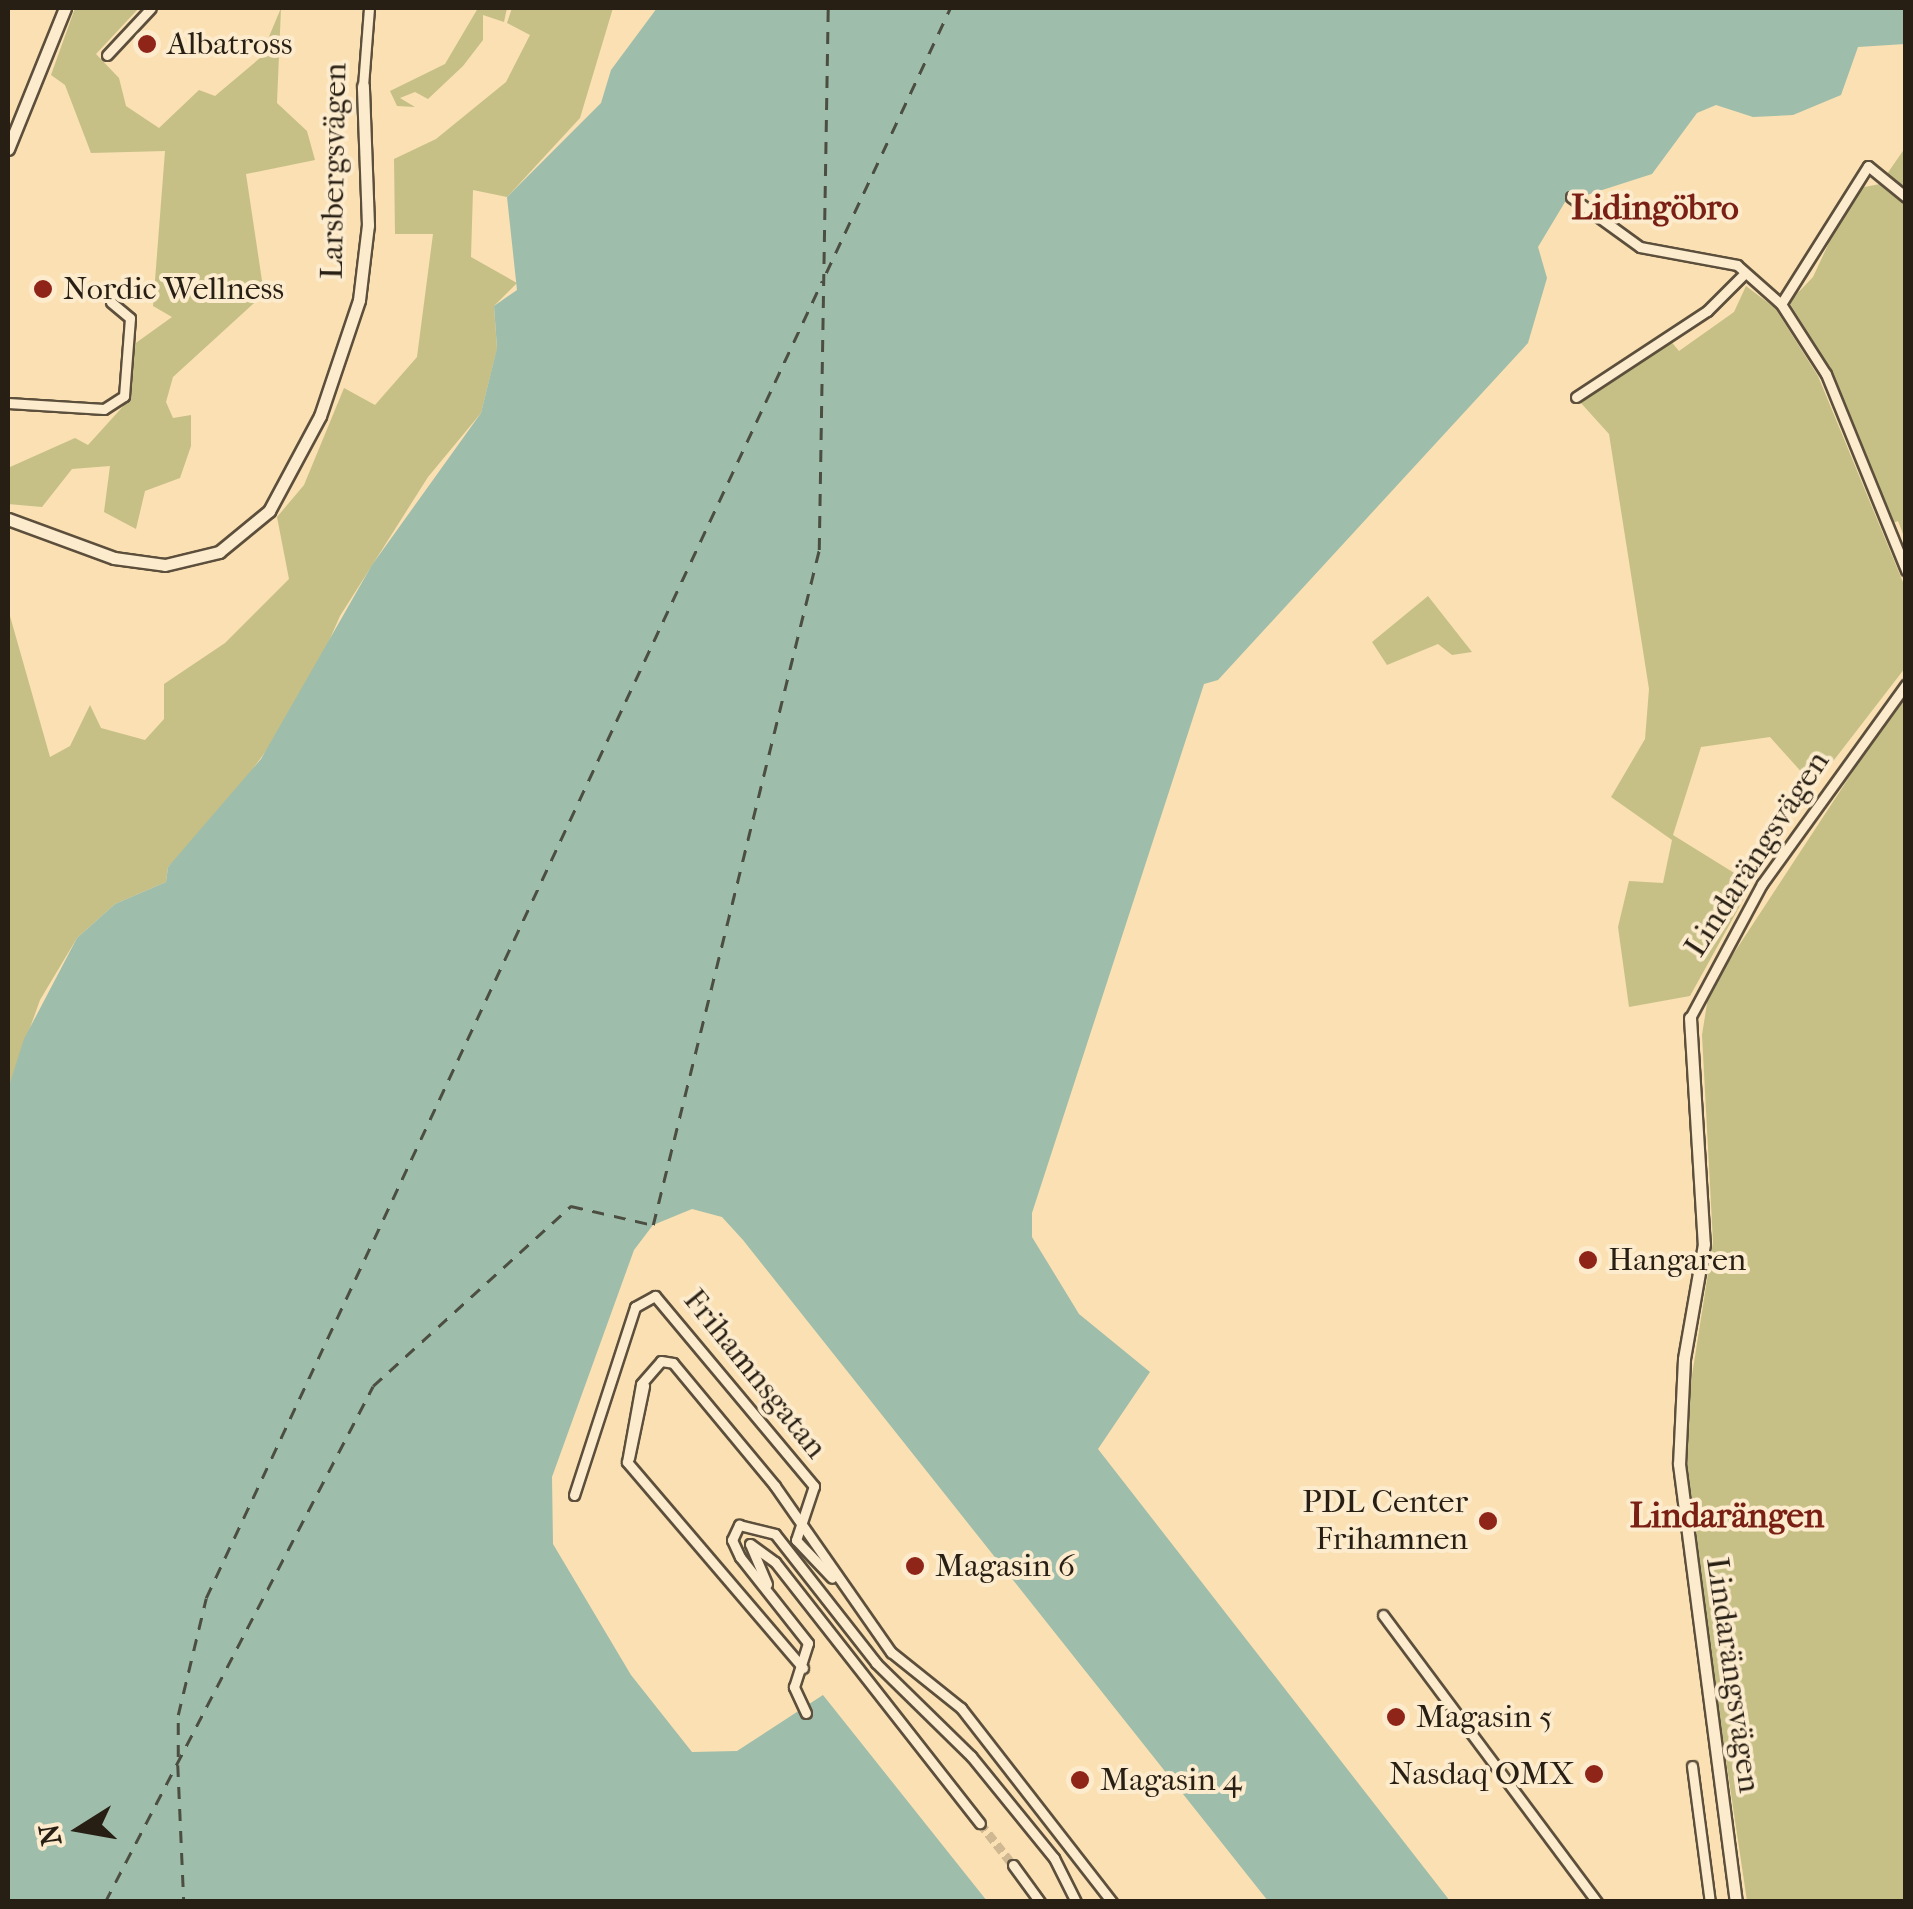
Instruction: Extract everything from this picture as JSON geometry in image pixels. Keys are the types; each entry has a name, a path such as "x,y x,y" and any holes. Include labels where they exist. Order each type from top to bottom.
{"street":[{"path":"8,149 65,8"},
{"path":"107,55 151,8"},
{"name":"Larsbergsvägen","path":"8,519 114,558 165,566 218,552 268,511 320,416 359,300 368,225 363,86 369,8"},
{"path":"1782,304 1868,166 1906,197"},
{"path":"1571,197 1640,247 1716,255 1782,304 1826,374 1906,570"},
{"path":"1576,397 1707,311 1744,274"},
{"path":"8,403 104,409 124,396 130,318 111,302"},
{"name":"Lindarängsvägen","path":"1736,1902 1679,1464 1684,1359 1704,1244 1690,1018 1762,884 1906,684"},
{"name":"Frihamnsgatan","path":"574,1496 636,1307 655,1296 814,1486 796,1540 834,1580 891,1652 961,1708 1112,1902"},
{"name":"Frihamnsgatan","path":"802,1668 632,1467 624,1446 648,1374 673,1364 802,1528 834,1580"},
{"path":"806,1713 794,1687 808,1644 736,1549 739,1526 775,1534 876,1663 982,1770 1054,1858 1076,1902"},
{"path":"773,1595 750,1544 775,1562 980,1823"},
{"path":"1382,1614 1597,1902"},
{"path":"1692,1766 1710,1902"},
{"path":"1013,1865 1040,1902"}],"shaded area":[{"path":"75,8 139,8 96,54 119,78 126,106 159,128 199,90 215,96 260,58 281,8 277,103 307,131 315,160 246,174 264,294 173,377 166,402 173,418 191,415 191,446 180,478 145,491 136,529 104,512 110,466 72,469 42,507 8,504 10,467 75,438 88,445 127,402 133,345 172,317 153,306 165,151 91,153 65,85 51,75"},
{"path":"478,8 507,8 504,22 483,15 483,40 463,66 428,99 415,92 400,98 415,107 397,106 390,91 445,64"},
{"path":"512,8 613,8 580,118 507,197 473,190 471,257 517,283 494,306 497,349 481,413 428,477 340,616 302,702 224,808 168,867 166,882 115,904 77,938 40,1000 8,1089 8,609 50,757 70,746 90,705 101,728 145,740 164,719 164,684 225,643 289,579 277,517 304,485 344,388 375,405 417,357 433,234 395,234 394,159 436,139 506,82 530,35 507,23"},
{"path":"657,8 1905,8 1905,44 1858,47 1841,95 1793,115 1753,117 1716,105 1697,113 1652,174 1565,202 1538,247 1547,278 1528,343 1218,680 1204,684 1032,1213 1032,1237 1079,1314 1150,1372 1098,1449 1450,1901 1268,1901 743,1240 722,1217 692,1209 653,1225 634,1250 552,1477 553,1544 631,1675 692,1752 737,1751 823,1695 987,1901 8,1902 8,1089 24,1039 77,938 115,904 166,882 168,867 261,759 372,565 481,413 497,348 494,306 517,290 507,197 601,103 611,70"},
{"path":"1905,148 1905,539 1898,521 1890,524 1831,370 1789,302 1813,277 1854,189 1880,184"},
{"path":"1746,286 1775,308 1818,376 1905,587 1905,668 1814,786 1770,737 1701,747 1673,835 1752,884 1690,996 1629,1007 1618,927 1629,881 1663,883 1672,840 1611,797 1645,739 1649,689 1609,434 1580,402 1669,339 1679,351 1734,312"},
{"path":"1428,596 1472,652 1452,655 1438,644 1387,665 1372,642"},
{"path":"1905,692 1905,1901 1747,1901 1686,1492 1690,1388 1713,1242 1702,1035 1709,991"}],"ferry route":[{"path":"105,1902 373,1386 571,1206 653,1225 819,550 828,8"},
{"path":"826,273 950,8"},
{"path":"178,1757 178,1715 206,1598 822,281"},
{"path":"178,1765 184,1902"}],"tunnel":[{"path":"980,1823 1013,1865"}],"place":[{"name":"Albatross","path":"147,44"},
{"name":"Nordic Wellness","path":"43,289"},
{"name":"Hangaren","path":"1588,1260"},
{"name":"PDL Center Frihamnen","path":"1488,1521"},
{"name":"Magasin 6","path":"915,1566"},
{"name":"Magasin 5","path":"1396,1717"},
{"name":"Nasdaq OMX","path":"1594,1774"},
{"name":"Magasin 4","path":"1080,1780"}],"district":[{"name":"Lidingöbro","path":"1655,208"},
{"name":"Lindarängen","path":"1727,1516"}]}
